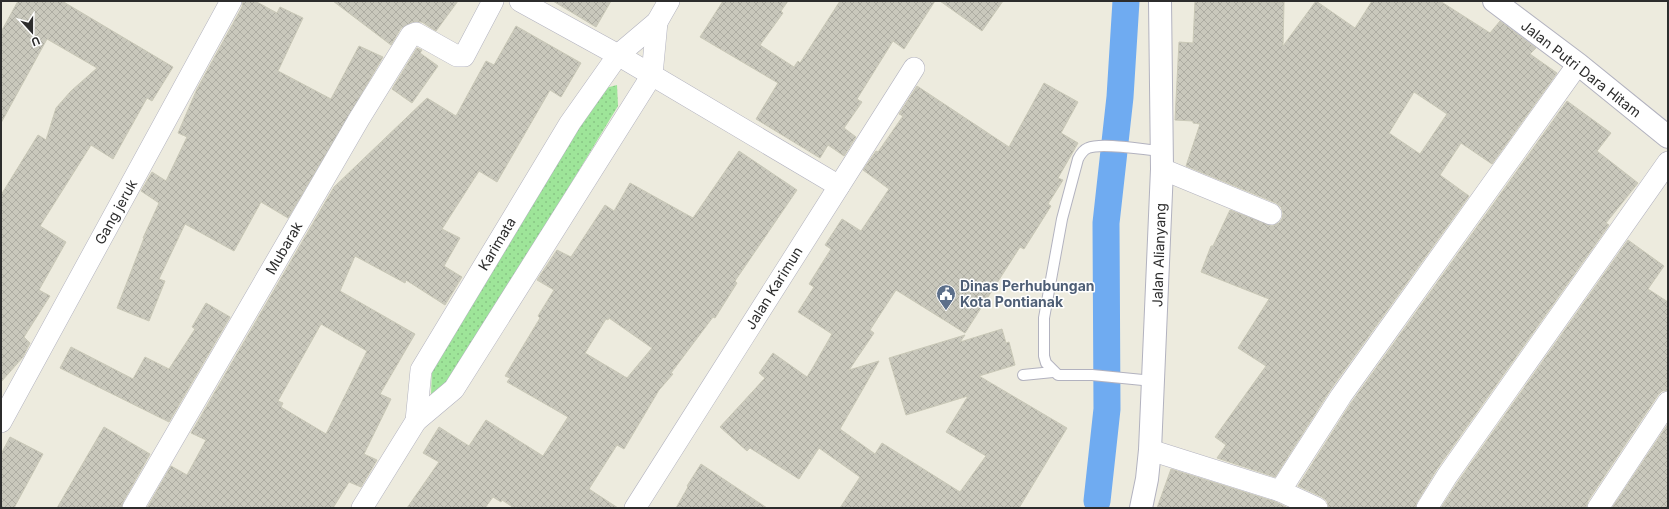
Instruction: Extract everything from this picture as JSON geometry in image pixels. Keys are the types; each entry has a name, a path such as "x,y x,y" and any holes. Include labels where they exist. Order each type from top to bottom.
{"street":[{"name":"Gang jeruk","path":"1,422 231,1"},
{"name":"Mubarak","path":"133,508 359,119 411,35 416,33 457,56 462,56 466,53 493,1"},
{"path":"520,1 618,55 839,186"},
{"name":"Karimata","path":"362,508 416,421 421,370 570,123 618,55 657,22 669,1"},
{"name":"Jalan Alianyang","path":"1141,508 1147,479 1150,450 1145,381 1156,157 1160,1"},
{"name":"Jalan Putri Dara Hitam","path":"1494,1 1578,64 1668,138"},
{"path":"416,421 454,389 652,75 657,22"},
{"path":"1280,491 1341,396 1578,64"},
{"name":"Jalan Karimun","path":"635,508 914,68"},
{"path":"1156,157 1271,214"},
{"path":"1427,508 1447,476 1668,162"},
{"path":"1598,508 1668,402"},
{"path":"1150,450 1280,491 1317,508"}],"lane":[{"path":"1145,381 1092,375 1058,375 1053,372 1046,363 1044,356 1044,318 1062,219 1078,159 1082,152 1088,148 1103,146 1156,157"},
{"path":"1023,375 1053,372"}],"green space":[{"path":"617,85 618,106 452,380 431,395 432,368 598,90"}],"building":[{"path":"18,1 62,1 173,67 152,101 147,98 113,159 91,145 40,226 66,242 39,290 50,296 24,337 30,343 23,357 1,382 1,195 38,135 46,140 56,108 71,91 97,68 47,39 1,123 1,32"},
{"path":"243,1 255,1 277,13 280,7 303,18 278,71 331,99 359,46 383,57 288,218 261,202 234,251 185,224 159,279 165,281 149,321 117,308 143,238 159,203 141,191 152,172 166,181 187,137 178,133 197,89 242,7"},
{"path":"333,1 458,1 436,31 422,22 412,22 401,28 391,45"},
{"path":"553,1 611,1 596,27"},
{"path":"723,1 788,1 781,11 783,13 760,45 794,67 798,61 800,63 840,1 935,1 904,49 893,41 857,99 862,102 844,128 856,137 844,156 828,145 820,158 756,119 778,83 700,37"},
{"path":"940,1 1003,1 982,31"},
{"path":"1195,1 1284,2 1283,46 1316,1 1355,28 1372,1 1440,1 1490,33 1500,21 1536,48 1530,54 1557,73 1492,164 1461,143 1440,175 1469,196 1331,389 1275,477 1217,458 1226,445 1215,437 1266,366 1238,348 1269,299 1201,272 1211,246 1213,246 1230,210 1272,226 1279,223 1282,219 1283,213 1281,207 1276,203 1186,166 1200,124 1193,123 1193,121 1175,120 1179,42 1193,43","holes":["1414,92 1447,114 1420,154 1389,133"]},
{"path":"516,26 581,63 561,97 550,90 497,182 479,171 442,229 460,238 444,266 462,277 445,305 406,280 405,283 355,256 340,291 415,334 380,394 391,399 364,454 377,460 361,487 349,482 333,508 147,508 171,466 187,475 206,440 191,433 334,187 427,98 456,116 486,61 494,65","holes":["321,324 367,351 326,434 281,407 283,403 278,401"]},
{"path":"417,48 422,50 420,53 438,66 412,103 392,89"},
{"path":"1044,83 1078,102 1061,133 1078,143 1058,178 1063,180 1048,204 1051,206 1024,249 1020,247 965,333 896,290 870,330 874,333 849,370 879,361 840,429 875,454 882,443 960,492 986,456 946,432 968,396 906,415 889,358 965,335 960,342 1002,329 1006,343 1009,342 1015,365 979,376 1067,428 1019,508 840,508 860,477 819,448 799,479 750,448 747,451 720,427 765,378 759,373 773,353 807,377 812,369 832,334 798,312 814,287 809,284 831,249 825,245 842,219 861,231 889,189 863,170 876,151 878,152 903,116 899,114 917,86 1009,147"},
{"path":"1567,101 1611,133 1597,151 1638,183 1606,223 1609,225 1437,469 1417,502 1415,508 1329,508 1327,501 1322,497 1298,486 1351,403"},
{"path":"739,151 797,190 735,281 737,283 715,318 713,317 671,373 673,374 659,390 624,449 617,445 589,489 618,508 514,508 502,500 501,502 493,497 485,508 407,508 439,462 423,453 439,427 469,446 486,420 543,456 568,417 507,382 510,378 505,376 540,318 538,316 554,290 537,280 557,250 571,257 605,205 614,211 630,183 693,218","holes":["609,318 652,348 627,378 585,353 606,319 608,320"]},
{"path":"1628,240 1664,266 1648,289 1668,302 1668,390 1662,391 1658,395 1588,501 1586,508 1441,508 1457,483"},
{"path":"206,303 230,317 169,422 60,368 71,347 133,379 145,357 169,369 195,329 192,327"},
{"path":"1668,424 1668,508 1612,508"},
{"path":"104,427 150,454 121,508 57,508"},
{"path":"10,437 43,454 14,508 1,508 1,454"},
{"path":"701,464 767,508 676,508 688,487 687,486"},
{"path":"1171,469 1276,502 1288,508 1157,508"}],"waterway":[{"path":"1097,501 1107,409 1106,223 1120,97 1126,1"}],"place":[{"name":"Dinas Perhubungan Kota Pontianak","path":"946,311"}]}
